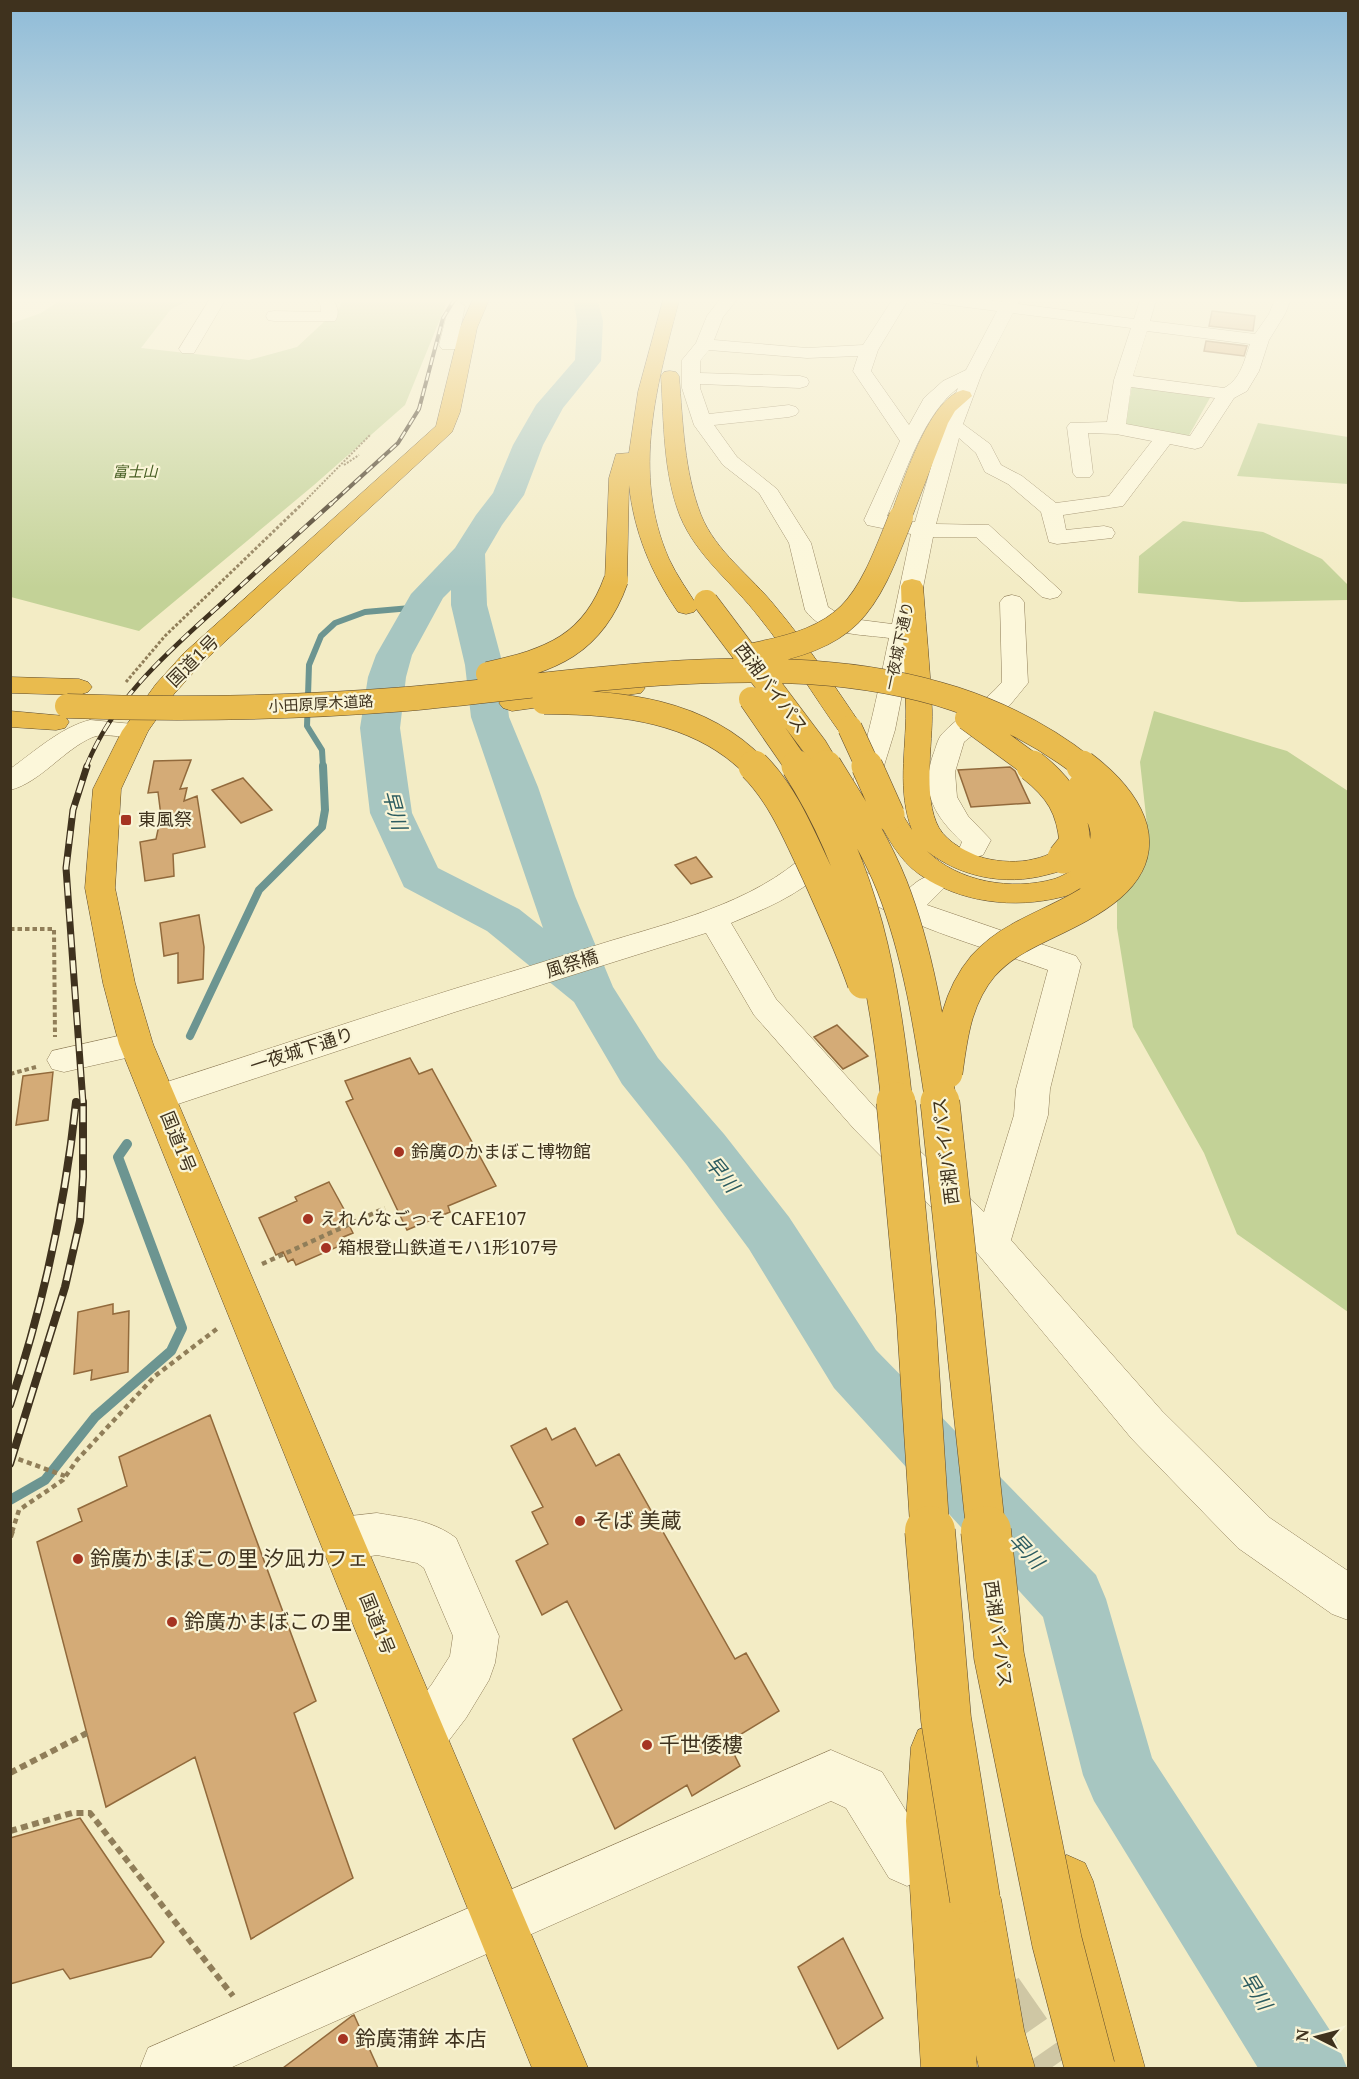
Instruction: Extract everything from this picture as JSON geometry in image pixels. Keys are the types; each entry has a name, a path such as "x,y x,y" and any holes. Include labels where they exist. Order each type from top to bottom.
{"highway":[{"name":"国道1号","path":"455,394 446,428 193,658 165,689 135,731 107,789 100,888 119,983 136,1044 160,1097 560,2068"},
{"name":"西湘バイパス","path":"645,394 638,461 639,493 645,523 655,553 696,597 815,747 838,783 866,831 892,886 918,970 930,1028 944,1128 999,1656 1057,1942 1090,2068"},
{"path":"660,473 659,450 663,413 672,394"},
{"path":"679,394 675,449 682,489 692,518 710,549 767,612 850,728 889,815 910,849 927,866 952,880 979,889 1012,894 1064,887 1075,866"},
{"path":"630,675 771,652 829,632 843,623 864,601 872,587 938,423 948,407 963,396"},
{"path":"10,685 67,705 414,683 485,675 516,668 543,658 580,637 602,617 612,599 616,580 619,478 623,455 644,397"},
{"path":"512,703 699,680 771,678 866,689 935,706 1000,729 1052,759 1089,795 1100,811 1107,829 1107,848 1098,864 1016,871 977,866 945,850 933,840 924,827 918,801 919,725 912,586"},
{"name":"西湘バイパス","path":"696,597 828,819 858,892 873,944 895,1088 914,1280 940,1661 954,1778 998,2030 1007,2068"},
{"path":"630,675 738,668 801,670 866,678 941,695 1005,719 1042,738 1095,777 1121,805 1131,824 1134,847 1127,868 1112,885 1092,900 1015,939 988,960 972,980 960,1003 951,1037 946,1075 944,1128"},
{"name":"小田原厚木道路","path":"10,702 186,709 291,707 425,697 630,675"},
{"path":"512,703 604,703 666,714 693,723 720,738 742,753 761,772 799,834 844,933 875,1016 895,1088"},
{"name":"小田原厚木道路","path":"10,719 67,705 178,725 290,722 512,703"},
{"path":"999,1656 1064,1867 1116,2068"},
{"path":"940,1661 919,1840 949,2068"}],"street":[{"path":"693,394 701,421 730,461 767,489 800,543 816,610 838,624 902,633"},
{"path":"878,394 910,441"},
{"path":"940,394 931,402 910,441 875,520 923,531 981,530 1050,592"},
{"path":"1116,428 1121,394"},
{"path":"1083,473 1077,427 1116,428 1195,443 1227,394"},
{"name":"一夜城下通り","path":"706,922 758,900 804,873 831,846 857,808 882,730 923,531 952,426 963,396"},
{"path":"701,421 789,411"},
{"path":"952,426 969,435 991,459 992,468 1015,480 1051,510 1057,537 1104,533"},
{"path":"1051,510 1116,502 1165,437"},
{"path":"973,849 977,840 957,822 943,797 941,772 952,739 1001,700 1015,682 1012,602"},
{"path":"16,774 90,728 135,731"},
{"path":"819,857 880,895 906,907 1065,964 1033,1089 1031,1115 996,1233 984,1237"},
{"path":"906,907 933,884"},
{"path":"706,922 765,1008 867,1121 984,1237 1147,1425 1254,1533 1348,1598"},
{"name":"風祭橋","path":"444,1004 706,922"},
{"name":"一夜城下通り","path":"160,1097 444,1004"},
{"path":"64,1060 136,1044"},
{"path":"342,1539 377,1534 427,1543 440,1553 476,1636 472,1663 449,1701 423,1735"},
{"path":"168,2068 499,1921 757,1810 831,1775 864,1790 919,1840"}],"path":[{"path":"90,728 165,636 338,469 370,435"},
{"path":"338,469 359,455"},
{"path":"10,929 54,929 55,1041 64,1060"},
{"path":"262,1264 385,1208"},
{"path":"10,1537 19,1510 63,1475 155,1376 219,1327"},
{"path":"10,1456 63,1475"},
{"path":"10,1773 87,1733"},
{"path":"10,1831 72,1813 90,1813 231,1993 253,2029"}],"green space":[{"name":"富士山","path":"10,394 409,394 405,405 314,485 139,631 11,597"},
{"path":"1130,394 1211,396 1188,437 1125,426"},
{"path":"1258,423 1348,437 1348,484 1237,476"},
{"path":"1183,521 1263,532 1322,559 1348,585 1348,600 1241,602 1138,593 1139,556"},
{"path":"1154,711 1287,751 1348,791 1348,1312 1237,1234 1204,1153 1133,1027 1117,928 1117,901 1142,873 1149,843 1140,762"}],"building":[{"path":"191,760 180,789 187,788 184,801 197,796 205,847 173,854 174,876 145,881 140,842 156,839 161,816 158,792 148,793 154,761"},
{"path":"1010,767 1015,771 1030,803 971,807 958,770"},
{"path":"243,778 272,810 241,823 212,790"},
{"path":"696,857 712,877 691,884 675,865"},
{"path":"199,915 204,947 203,979 178,983 178,953 164,956 160,923"},
{"path":"837,1025 868,1056 843,1069 814,1037"},
{"path":"410,1058 419,1074 432,1069 496,1186 448,1206 450,1212 407,1230 346,1102 353,1099 345,1081"},
{"path":"53,1072 48,1120 16,1125 23,1076"},
{"name":"えれんなごっそ CAFE107","path":"329,1182 351,1222 348,1223 353,1233 341,1238 344,1244 296,1265 293,1259 288,1262 283,1252 276,1255 259,1218 297,1201 295,1197"},
{"path":"113,1304 113,1314 129,1311 128,1372 91,1380 92,1370 74,1374 78,1312"},
{"name":"鈴廣かまぼこの里","path":"210,1415 316,1701 294,1713 353,1878 251,1939 195,1757 106,1807 37,1542 82,1521 78,1509 127,1486 119,1457"},
{"path":"546,1428 552,1440 575,1428 596,1466 619,1454 735,1659 746,1653 779,1711 728,1742 740,1766 692,1796 687,1785 615,1829 573,1739 622,1710 567,1601 542,1615 516,1561 548,1544 532,1512 543,1507 511,1446"},
{"path":"80,1818 164,1942 151,1957 70,1979 63,1969 10,1984 10,1838"},
{"path":"843,1938 883,2018 838,2049 798,1967"},
{"name":"鈴廣蒲鉾 本店","path":"354,2015 378,2068 283,2068 352,2016"}],"waterway":[{"name":"早川","path":"468,554 487,522 508,495 528,445 550,405 559,394"},
{"path":"468,554 469,605 484,665 490,717 517,787 553,896 590,988"},
{"name":"早川","path":"468,554 428,594 394,655 387,677 380,728 391,813 420,877 503,920 591,990 640,1071 705,1149 769,1233 855,1369 1072,1599 1120,1775 1305,2068"},
{"path":"323,767 322,750 307,726 309,665 321,636 335,623 365,612 422,607"},
{"path":"190,1036 259,890 322,827 325,810 323,766"},
{"path":"10,1500 45,1480 95,1417 171,1351 182,1328 118,1157 127,1144"}],"tunnel":[{"path":"998,1992 1051,2068"}],"railway":[{"path":"331,504 398,443 419,409 423,394"},
{"path":"86,767 97,742 111,720 144,678 181,640 332,503"},
{"path":"83,1103 66,868 73,810 87,766"},
{"path":"10,1405 33,1331 51,1255 66,1179 76,1102"},
{"path":"10,1464 65,1287 80,1221 83,1177 83,1103"}],"place":[{"name":"東風祭","path":"126,820"},
{"name":"鈴廣のかまぼこ博物館","path":"399,1152"},
{"name":"えれんなごっそ CAFE107","path":"308,1219"},
{"name":"箱根登山鉄道モハ1形107号","path":"326,1248"},
{"name":"そば 美蔵","path":"580,1521"},
{"name":"鈴廣かまぼこの里 汐凪カフェ","path":"78,1559"},
{"name":"鈴廣かまぼこの里","path":"172,1622"},
{"name":"千世倭樓","path":"647,1745"},
{"name":"鈴廣蒲鉾 本店","path":"343,2039"}]}
